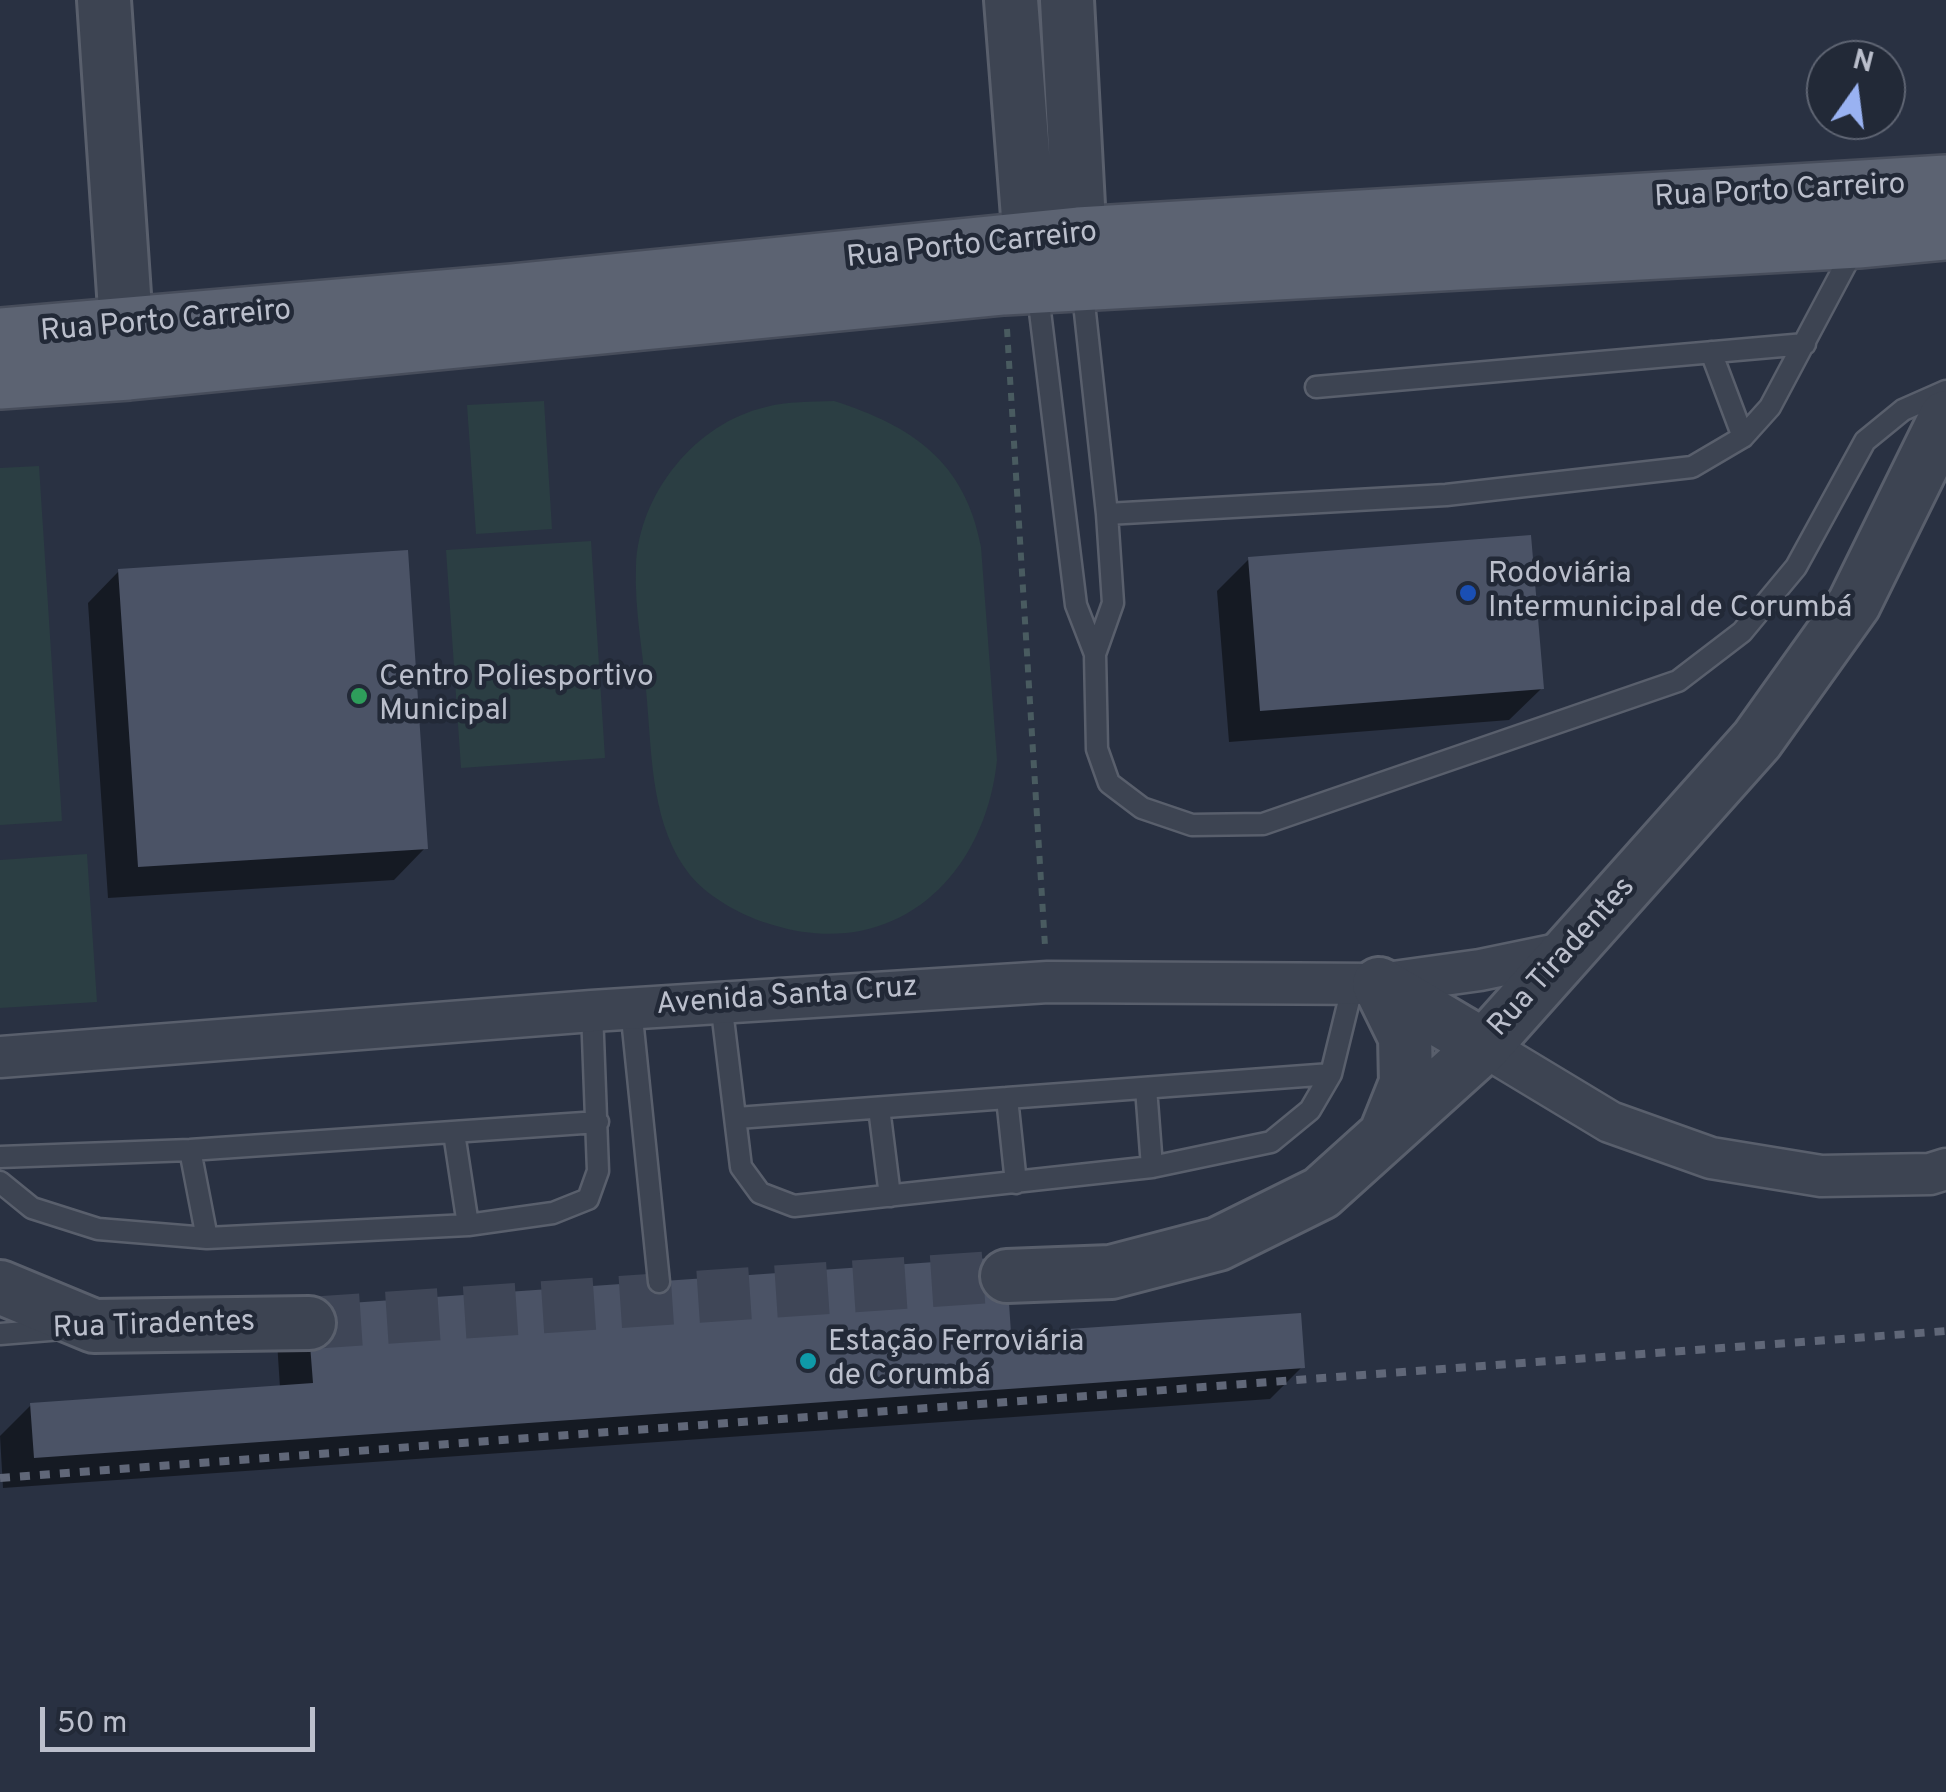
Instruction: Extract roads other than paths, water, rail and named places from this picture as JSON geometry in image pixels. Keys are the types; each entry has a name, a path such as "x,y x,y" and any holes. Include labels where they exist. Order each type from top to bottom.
{"main road":[{"name":"Rua Porto Carreiro","path":"0,381 129,349 1946,183"},
{"name":"Rua Porto Carreiro","path":"1046,266 1858,240 1946,232"},
{"name":"Rua Porto Carreiro","path":"0,336 129,349"}],"street":[{"path":"104,0 129,349"},
{"path":"1011,0 1046,266"},
{"path":"1046,266 1067,0"},
{"name":"Rua Tiradentes","path":"1007,1276 1111,1272 1218,1244 1321,1193 1484,1046 1757,740 1854,604 1946,417"},
{"name":"Avenida Santa Cruz","path":"0,1057 611,1009 1048,982 1366,984 1480,970 1572,950"},
{"path":"1366,984 1484,1046 1610,1122 1710,1158 1821,1176 1930,1174 1946,1169"},
{"path":"1366,984 1405,1037 1406,1083 1386,1134"},
{"path":"0,1287 94,1326"},
{"name":"Rua Tiradentes","path":"94,1326 308,1323"}],"lane":[{"path":"1107,514 1446,495 1692,468 1743,437 1770,408 1858,240"},
{"path":"1046,266 1107,514 1113,603 1096,654 1097,749 1109,783 1142,808 1192,825 1263,824 1678,680 1742,632 1796,568 1866,441 1903,410 1946,391"},
{"path":"1046,266 1076,605 1096,654"},
{"path":"1316,387 1804,344"},
{"path":"1711,352 1743,437"},
{"path":"720,1002 741,1168 760,1193 794,1206 1152,1168 1271,1142 1310,1110 1331,1074 1366,984"},
{"path":"0,1182 32,1208 98,1229 207,1238 468,1225 552,1213 588,1199 598,1171 598,1122 611,1009"},
{"path":"611,1009 658,1282"},
{"path":"737,1118 1331,1074"},
{"path":"1146,1088 1152,1168"},
{"path":"1007,1098 1016,1184"},
{"path":"879,1108 890,1196"},
{"path":"0,1158 190,1150 598,1122"},
{"path":"454,1134 468,1225"},
{"path":"190,1150 207,1238"},
{"name":"Rua Tiradentes","path":"0,1334 94,1326"}],"tunnel":[{"path":"309,1323 1007,1276"}],"railway":[{"path":"0,1478 1946,1331"}],"place":[{"name":"Rodoviária Intermunicipal de Corumbá","path":"1468,593"},
{"name":"Centro Poliesportivo Municipal","path":"359,696"},
{"name":"Estação Ferroviária de Corumbá","path":"808,1361"}]}
